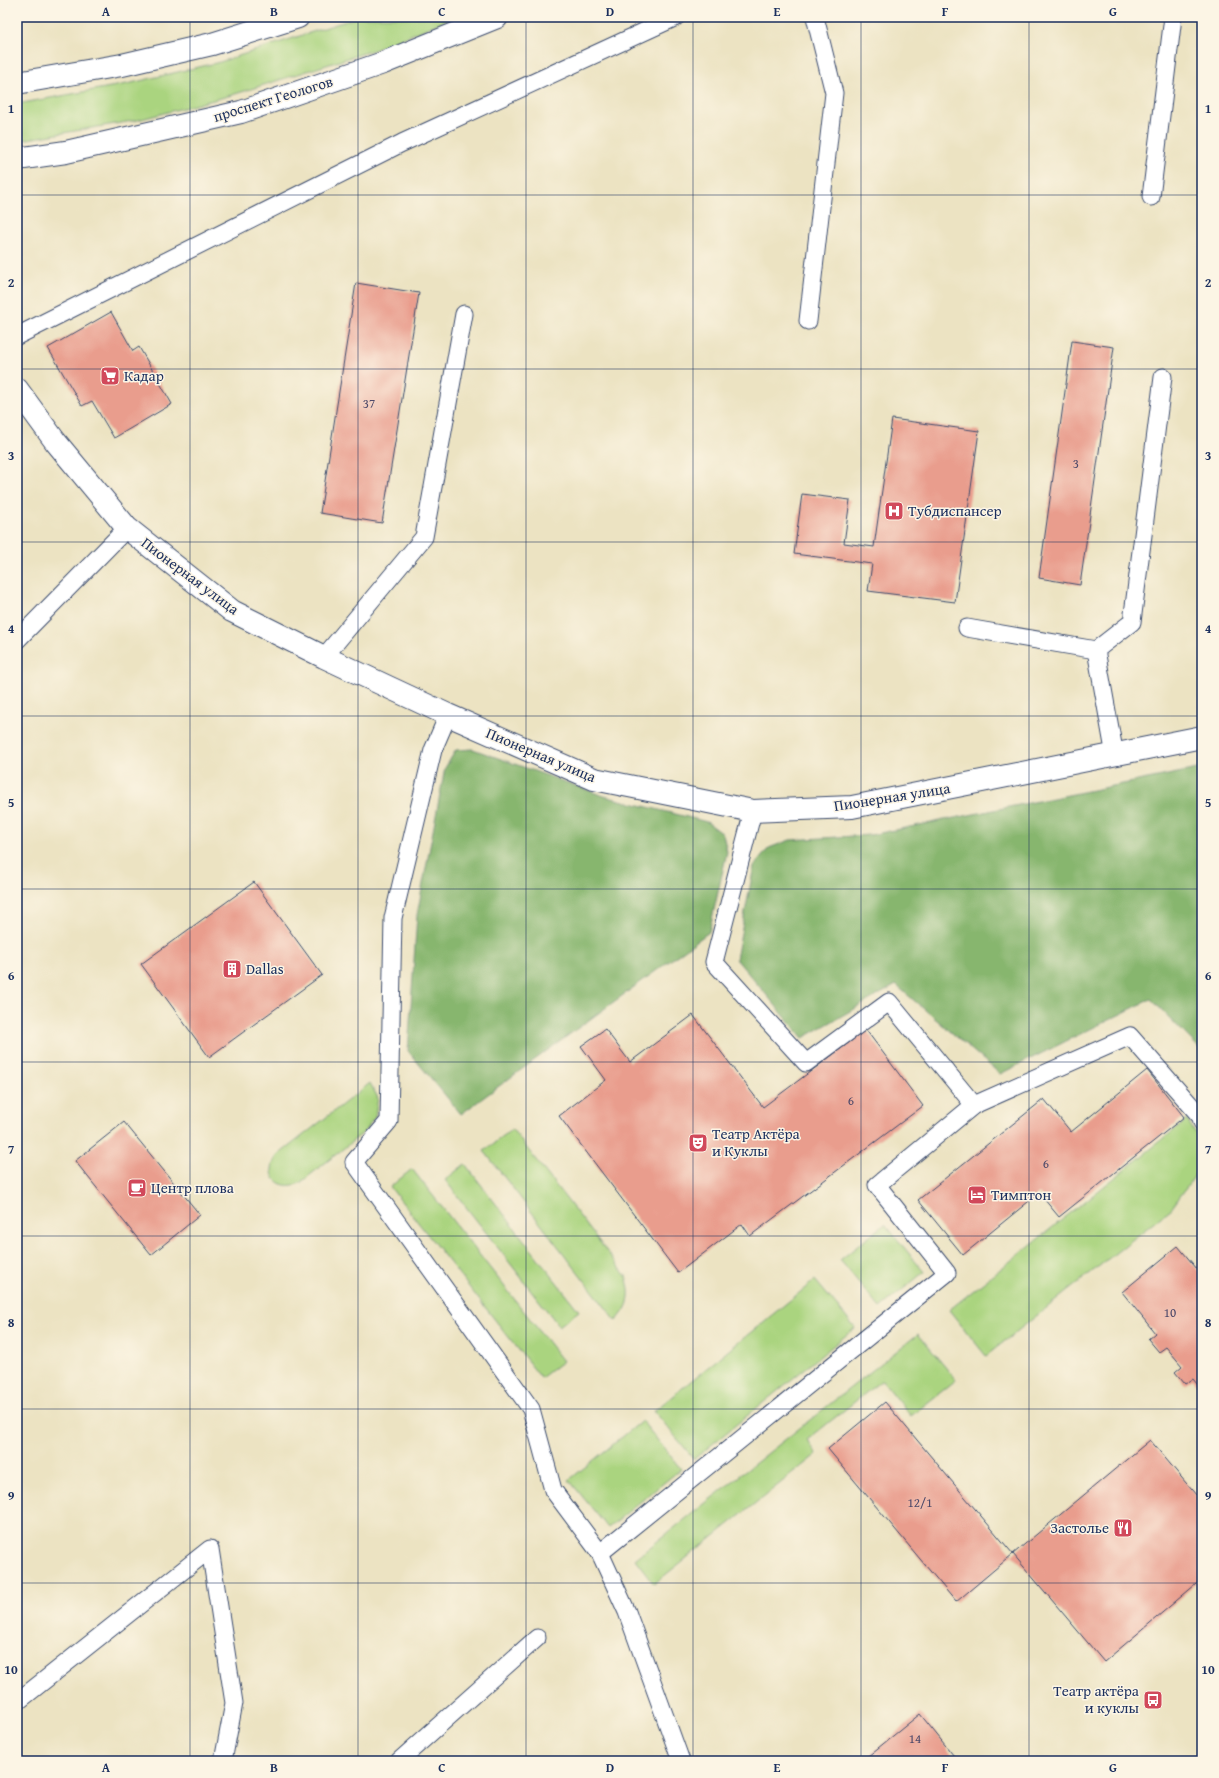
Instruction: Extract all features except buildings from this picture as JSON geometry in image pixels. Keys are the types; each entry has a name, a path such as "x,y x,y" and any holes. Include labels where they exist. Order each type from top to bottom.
{"street":[{"path":"17,83 122,65 212,44 298,17"},
{"name":"проспект Геологов","path":"17,158 66,152 241,112 383,63 497,17"},
{"name":"Пионерная улица","path":"17,389 55,441 127,528 232,611 324,657 448,715 594,778 753,811 852,806 1115,756 1202,737"}],"lane":[{"path":"17,336 402,143 676,17"},
{"path":"808,321 834,93 816,17"},
{"path":"1151,197 1173,17"},
{"path":"324,657 424,537 464,314"},
{"path":"967,628 1096,650 1132,622 1163,377"},
{"path":"17,640 127,528"},
{"path":"1096,650 1115,756"},
{"path":"448,715 433,750 393,918 389,1121 354,1162 531,1409 553,1490 600,1553 627,1612 682,1761"},
{"path":"753,811 714,962 806,1063 889,1002 974,1105"},
{"path":"600,1553 947,1273 877,1185 974,1105 1130,1036 1201,1118 1202,1122"},
{"path":"17,1702 210,1549 234,1702 223,1761"},
{"path":"399,1761 537,1638"}],"green space":[{"path":"358,17 454,17 377,49 232,95 138,120 17,141 17,104 127,84 220,62"},
{"path":"17,287 23,321 17,321"},
{"path":"473,749 604,796 707,822 723,834 727,852 709,932 461,1114 408,1051 417,915 445,768 456,750"},
{"path":"1202,768 1202,1051 1151,999 1000,1074 896,985 803,1038 736,959 754,866 769,848 790,840 870,835"},
{"path":"370,1083 378,1098 375,1117 363,1133 300,1183 285,1185 275,1180 272,1169 278,1155"},
{"path":"1187,1120 1198,1137 1200,1162 1194,1177 1171,1209 986,1356 949,1310"},
{"path":"512,1129 626,1276 629,1289 627,1305 621,1316 616,1321 484,1151"},
{"path":"465,1164 579,1311 559,1326 445,1180"},
{"path":"412,1169 563,1361 541,1378 390,1187"},
{"path":"885,1224 924,1272 880,1308 840,1260"},
{"path":"815,1280 855,1328 694,1459 654,1411"},
{"path":"918,1334 956,1380 911,1416 882,1380 807,1440 817,1454 654,1584 635,1559"},
{"path":"642,1421 681,1469 608,1528 569,1480"}],"place":[{"name":"Кадар","path":"110,376"},
{"name":"Тубдиспансер","path":"894,511"},
{"name":"Dallas","path":"232,969"},
{"name":"Театр Актёра и Куклы","path":"698,1143"},
{"name":"Центр плова","path":"137,1188"},
{"name":"Тимптон","path":"977,1195"},
{"name":"Застолье","path":"1123,1528"},
{"name":"Театр актёра и куклы","path":"1153,1700"}]}
